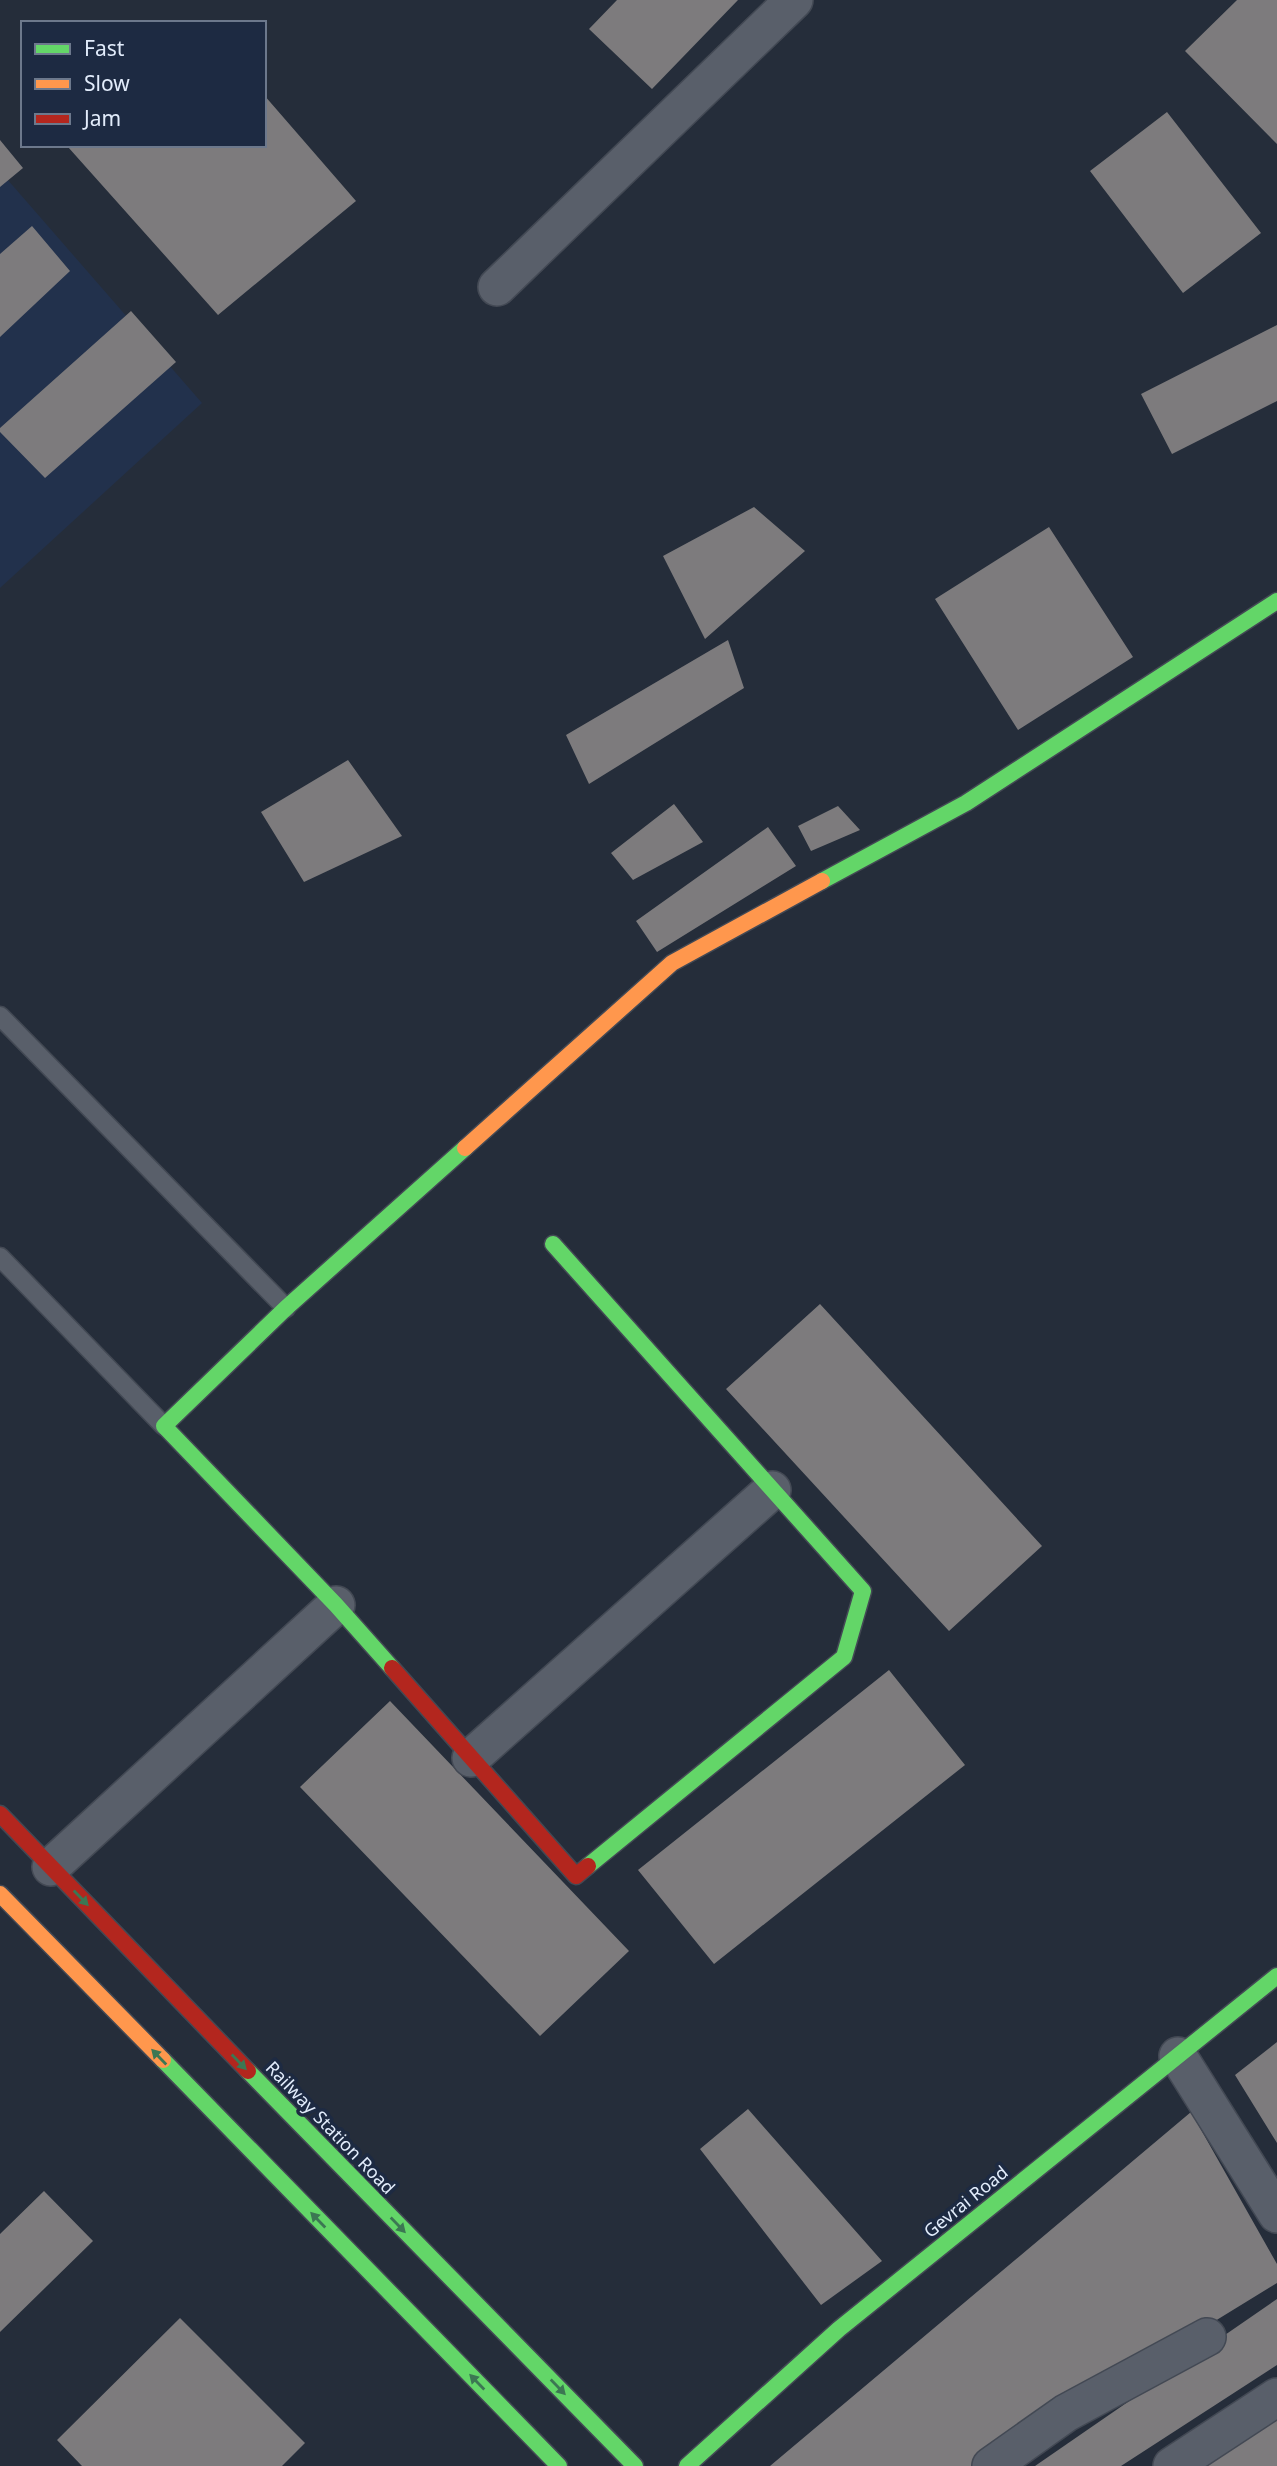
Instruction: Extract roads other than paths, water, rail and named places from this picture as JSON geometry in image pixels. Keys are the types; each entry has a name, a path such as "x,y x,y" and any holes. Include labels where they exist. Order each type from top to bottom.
{"street":[{"path":"498,287 794,0"},
{"path":"553,1244 863,1591 844,1657 576,1876 336,1605 164,1426 286,1308 672,963 966,803 1277,601"},
{"path":"471,1758 772,1490"},
{"path":"51,1867 336,1605"},
{"name":"Railway Station Road","path":"0,1814 635,2466"},
{"path":"0,1894 559,2466"},
{"name":"Gevrai Road","path":"687,2466 839,2329 1277,1976"},
{"path":"1178,2056 1277,2214"},
{"path":"991,2466 1066,2413 1208,2337"},
{"path":"1172,2466 1277,2397"}],"lane":[{"path":"0,1016 286,1308"},
{"path":"0,1257 164,1426"}]}
